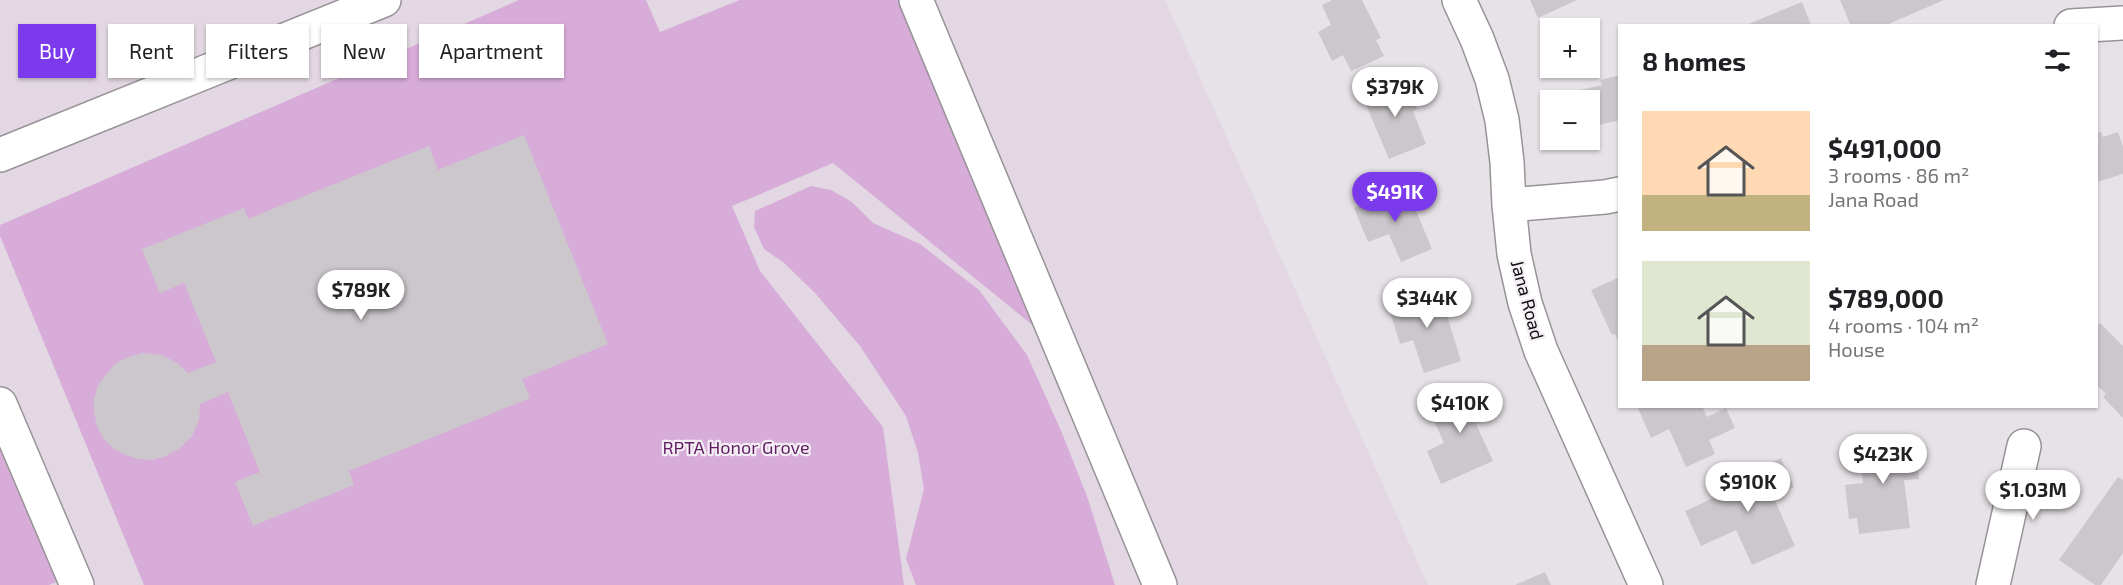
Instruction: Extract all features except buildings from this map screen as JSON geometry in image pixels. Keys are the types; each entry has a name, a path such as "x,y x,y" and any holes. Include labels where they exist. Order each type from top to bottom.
{"street":[{"path":"0,155 384,0"},
{"path":"916,0 1160,585"},
{"name":"Jana Road","path":"1459,0 1492,79 1502,120 1508,162 1509,205 1516,264 1525,303 1541,351 1646,585"},
{"path":"2098,24 2123,23"},
{"path":"1509,205 1618,194"},
{"path":"0,404 77,585"},
{"path":"1993,585 2024,446"}],"shaded area":[{"path":"0,0 1165,0 1428,585 0,585"}],"green space":[{"name":"RPTA Honor Grove","path":"519,0 646,0 660,32 740,0 900,0 1062,349 833,163 732,206 760,271 883,427 904,585 144,585 0,236 0,225 339,78 407,78 407,49 419,43 419,78 564,78 564,24 464,24"},
{"path":"811,186 831,190 852,202 873,223 920,244 979,290 1027,355 1062,433 1088,499 1115,585 916,585 906,559 924,489 918,453 906,416 860,346 815,293 784,263 764,249 754,227 755,211"},
{"path":"0,405 73,575 49,585 0,585"}]}
